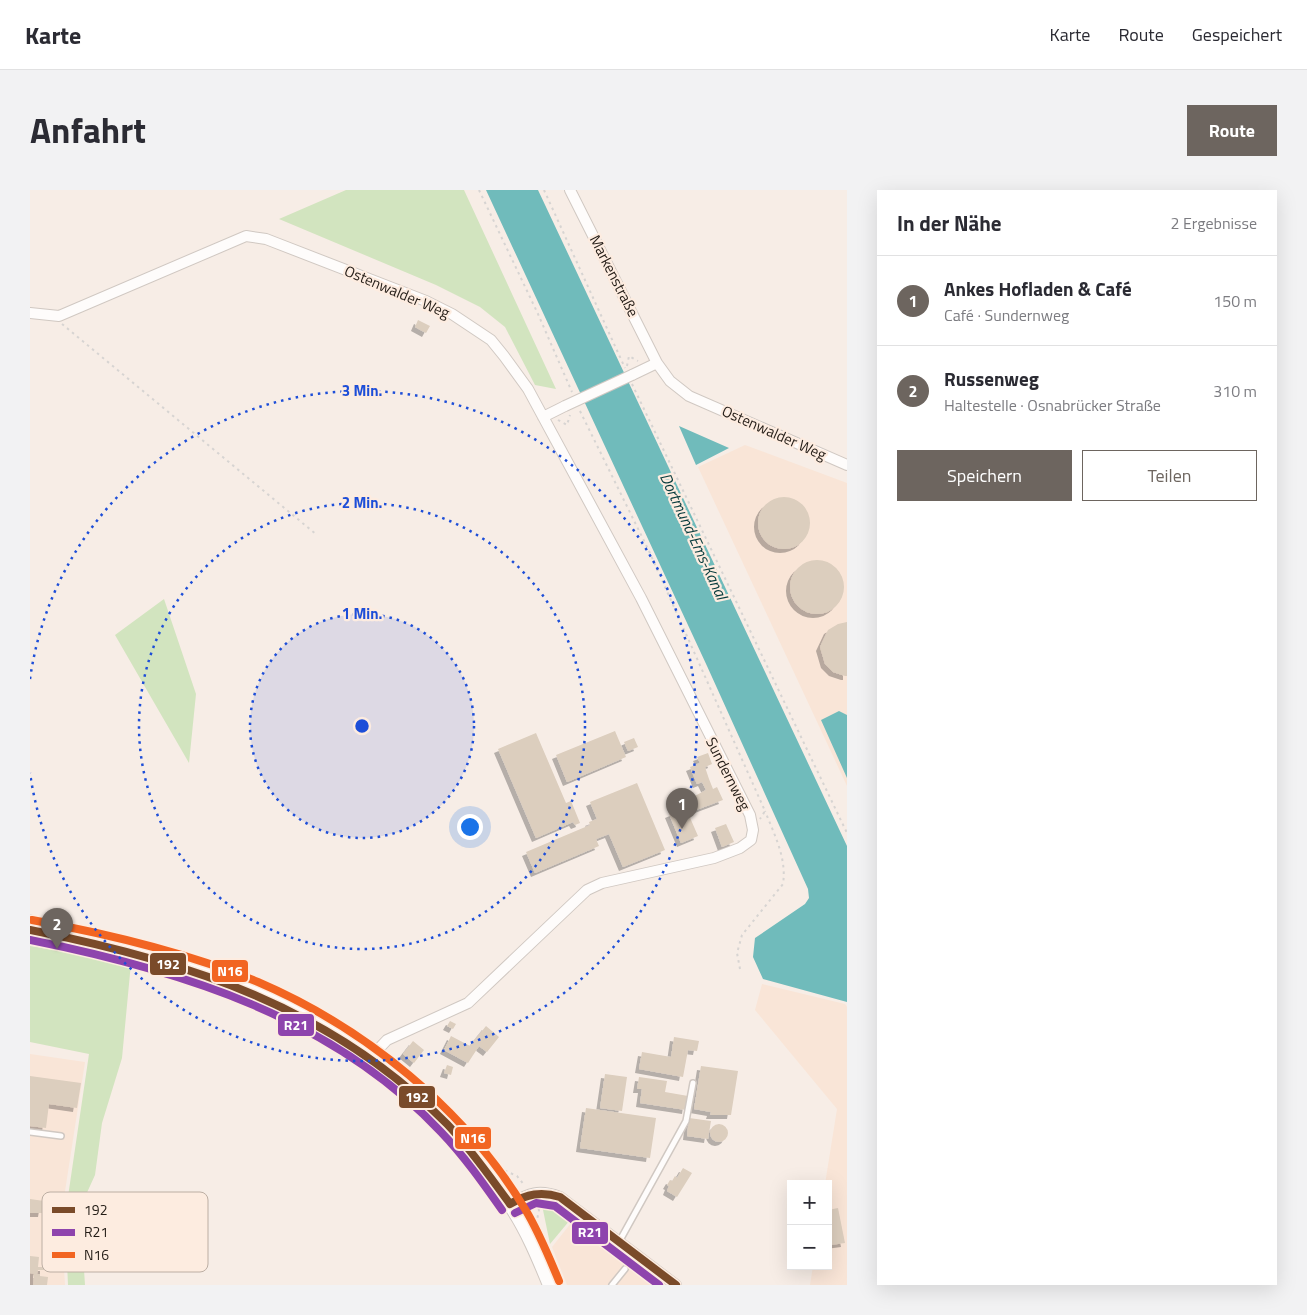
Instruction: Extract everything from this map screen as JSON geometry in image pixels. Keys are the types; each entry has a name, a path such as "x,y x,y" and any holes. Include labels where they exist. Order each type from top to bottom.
{"main road":[{"path":"30,930 94,942 142,955 256,992 304,1017 370,1058 445,1122 483,1166 510,1204 550,1285"}],"street":[{"name":"Markenstraße","path":"570,190 657,363"},
{"name":"Ostenwalder Weg","path":"30,313 56,316 246,236 266,239 426,301 472,326 490,340 504,356 528,389 543,417"},
{"path":"543,417 657,363"},
{"name":"Ostenwalder Weg","path":"657,363 670,382 689,396 847,465"},
{"name":"Sundernweg","path":"370,1058 387,1040 468,1003 586,890 602,884 714,858 740,848 751,840 753,830 750,815 641,598 543,417"},
{"path":"510,1204 529,1193 546,1192 560,1197 676,1285"}],"lane":[{"path":"619,1242 686,1121 692,1083"},
{"path":"30,1132 61,1136"},
{"path":"612,1285 625,1269"}],"path":[{"path":"479,190 538,314 575,399"},
{"path":"544,190 629,375 847,833"},
{"path":"56,316 66,329 317,535"},
{"path":"629,375 629,356 640,362"},
{"path":"578,408 649,551 765,811 783,860 785,873 783,884 742,935 737,953 740,969"},
{"path":"557,419 567,425"},
{"path":"753,830 765,811"}],"shaded area":[{"path":"745,445 847,483 847,786 698,467"},
{"path":"762,984 845,1004 847,1007 847,1285 810,1285 812,1270 832,1270 832,1180 826,1180 837,1109 755,1010"},
{"path":"30,1054 85,1062 65,1192 42,1192 42,1272 64,1272 65,1285 30,1285"},
{"path":"575,1218 661,1285 567,1285 552,1247"}],"green space":[{"path":"346,190 464,190 556,389 535,385 505,327 480,307 436,285 279,219"},
{"path":"164,599 196,694 189,763 115,635"},
{"path":"30,946 60,951 83,951 131,963 122,1058 102,1123 95,1175 87,1192 69,1192 89,1054 30,1042"},
{"path":"545,1201 555,1202 575,1214 550,1244 542,1205"},
{"path":"67,1272 84,1272 85,1285 68,1285"}],"water":[{"name":"Dortmund-Ems-Kanal","path":"486,190 538,190 847,846 847,1002 763,979 753,957 755,938 805,904 809,898 808,889 707,666"},
{"path":"679,426 729,448 696,465"},
{"path":"839,711 847,715 847,778 821,720"}],"building":[{"path":"418,320 430,326 426,333 415,327"},
{"path":"784,497 798,501 806,509 810,523 806,537 798,545 784,549 770,545 762,537 758,523 762,509 770,501"},
{"path":"817,560 827,562 836,568 842,577 844,587 842,597 836,606 827,612 817,614 807,612 798,606 792,597 790,587 792,577 798,568 807,562"},
{"path":"847,622 847,676 845,676 833,672 825,664 820,647 828,630 838,624"},
{"path":"615,731 626,757 567,782 556,755"},
{"path":"536,733 566,803 571,801 580,823 575,825 573,822 536,838 498,749"},
{"path":"634,738 638,747 628,751 624,742"},
{"path":"708,753 712,764 705,767 713,789 717,787 723,800 688,813 698,836 681,843 669,814 693,804 691,798 706,790 702,782 697,784 690,767 700,763 697,757"},
{"path":"637,783 665,850 623,867 609,834 596,839 599,846 535,873 526,852 590,825 589,822 597,819 590,802"},
{"path":"726,824 734,842 722,847 715,828"},
{"path":"450,1021 456,1024 453,1029 447,1026"},
{"path":"486,1026 499,1037 487,1052 479,1046 468,1063 444,1050 451,1036 470,1046"},
{"path":"674,1037 699,1041 697,1051 688,1050 683,1077 639,1069 642,1052 671,1057"},
{"path":"413,1041 424,1050 414,1063 403,1054"},
{"path":"447,1065 453,1067 451,1075 444,1073"},
{"path":"701,1066 738,1071 731,1115 710,1115 711,1112 694,1109"},
{"path":"605,1074 627,1077 622,1111 600,1108"},
{"path":"30,1076 81,1083 77,1108 49,1104 46,1128 30,1126"},
{"path":"639,1077 667,1081 665,1092 688,1096 686,1110 640,1103 642,1089 637,1089"},
{"path":"586,1108 656,1118 650,1158 580,1148"},
{"path":"689,1118 711,1121 708,1139 687,1136"},
{"path":"719,1124 725,1127 728,1133 725,1139 719,1142 713,1139 710,1133 713,1127"},
{"path":"683,1168 692,1173 677,1197 667,1191 669,1186 667,1185 675,1176 677,1178"},
{"path":"30,1199 42,1201 42,1213 30,1213"},
{"path":"838,1208 845,1243 832,1245 832,1209"},
{"path":"30,1256 39,1257 38,1267 42,1267 42,1270 38,1270 37,1274 48,1277 47,1285 33,1285 34,1274 30,1273"}],"transit line":[{"name":"N16","path":"32,920 90,931 147,945 231,971 298,1001 374,1048 409,1075 442,1105 501,1172 530,1218 559,1281"},
{"name":"192","path":"30,930 88,942 200,974 254,995 305,1019 355,1049 402,1083 447,1124 480,1163 510,1204"},
{"name":"R21","path":"30,940 142,966 251,1004 303,1029 352,1058 398,1092 449,1141 502,1210"},
{"name":"192","path":"510,1204 534,1194 560,1197 676,1285"},
{"name":"R21","path":"515,1213 536,1203 555,1206 659,1285"}],"place":[{"name":"Ankes Hofladen & Café","path":"682,829"},
{"name":"Russenweg","path":"57,949"}]}
